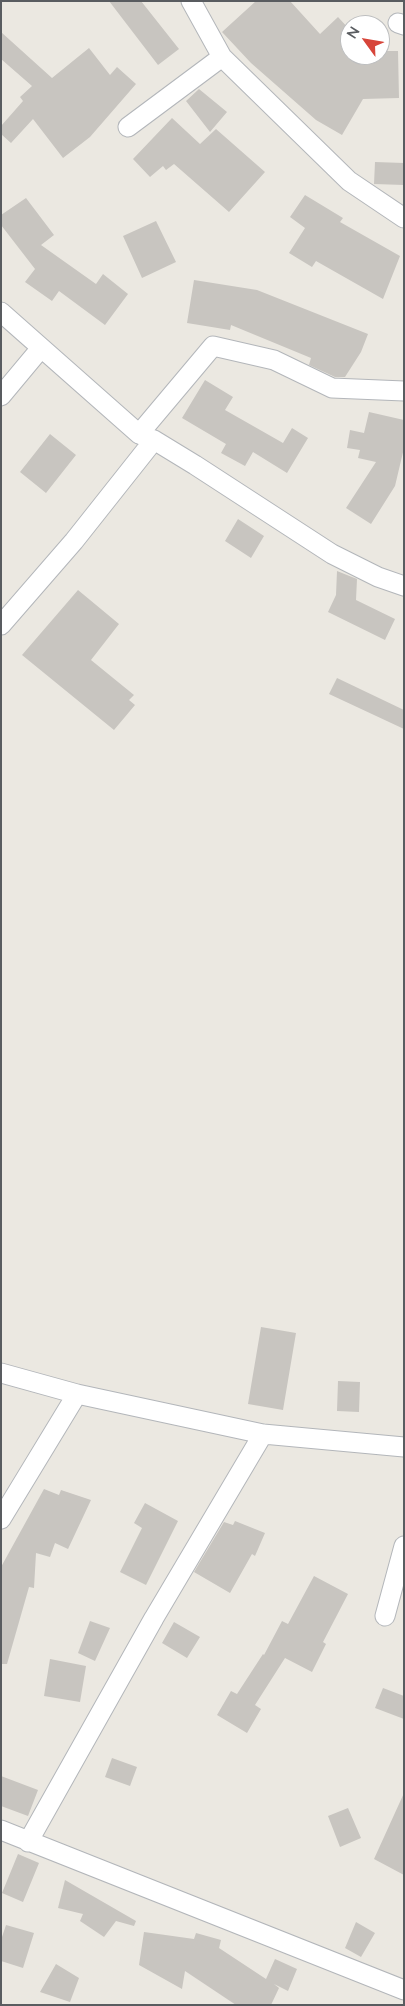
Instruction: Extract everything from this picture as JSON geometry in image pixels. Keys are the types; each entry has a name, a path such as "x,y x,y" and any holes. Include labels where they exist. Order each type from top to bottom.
{"street":[{"path":"191,1 222,57 349,181 404,218"},
{"path":"128,127 222,57"},
{"path":"1,312 147,437 332,554 378,577 404,586"},
{"path":"1,625 74,541 213,346 274,360 332,388 404,391"},
{"path":"1,396 41,348"},
{"path":"1,1373 77,1394 263,1434 404,1447"},
{"path":"1,1520 77,1394"},
{"path":"28,1842 154,1618 263,1434"},
{"path":"384,1616 404,1546"},
{"path":"1,1830 404,1990"}],"building":[{"path":"109,1 141,1 179,49 158,65"},
{"path":"256,1 290,1 320,34 338,17 340,19 340,65 390,65 390,51 398,51 399,98 363,99 342,135 316,120 251,63 222,32"},
{"path":"1,32 52,78 89,48 110,75 117,67 136,84 90,137 63,158 33,119 11,143 1,134 1,126 23,101 20,97 32,86 1,59"},
{"path":"199,89 227,112 210,132 186,101"},
{"path":"172,118 200,144 216,129 265,172 229,212 174,164 166,170 163,166 150,177 133,159"},
{"path":"375,162 404,163 404,185 374,184"},
{"path":"305,195 343,218 340,222 400,256 383,299 316,261 312,267 289,253 305,228 290,217"},
{"path":"26,198 54,235 41,245 96,284 103,274 128,294 105,325 59,291 52,301 25,282 35,269 1,225 1,215"},
{"path":"156,221 176,262 142,278 123,236"},
{"path":"194,280 257,290 368,334 361,352 345,377 335,377 309,365 311,358 231,325 230,330 187,323"},
{"path":"205,380 233,397 225,410 283,443 292,428 308,438 287,473 253,452 245,466 221,453 226,444 182,418"},
{"path":"369,412 404,420 404,448 395,486 371,524 346,508 376,462 358,458 360,450 347,448 350,430 364,433"},
{"path":"50,434 76,455 46,493 20,472"},
{"path":"238,519 264,536 251,558 225,541"},
{"path":"337,571 357,579 356,600 395,619 385,640 328,612 336,595"},
{"path":"78,590 119,624 91,660 134,695 129,700 135,705 114,730 22,655"},
{"path":"337,678 404,710 404,729 329,694"},
{"path":"261,1327 296,1333 283,1410 248,1404"},
{"path":"338,1381 360,1382 359,1412 337,1411"},
{"path":"44,1489 59,1495 61,1490 91,1500 68,1549 55,1543 50,1557 36,1553 34,1588 29,1587 7,1664 1,1664 1,1567"},
{"path":"145,1503 178,1521 146,1585 120,1572 142,1528 134,1523"},
{"path":"235,1521 265,1533 255,1556 252,1554 230,1593 194,1572 224,1522 233,1525"},
{"path":"314,1576 348,1594 323,1642 326,1644 312,1672 285,1658 255,1705 261,1709 247,1733 217,1715 231,1691 237,1694 264,1655 282,1621 288,1624"},
{"path":"90,1621 110,1628 95,1661 78,1653"},
{"path":"174,1622 200,1637 187,1658 162,1643"},
{"path":"50,1659 86,1666 80,1702 44,1696"},
{"path":"383,1688 404,1696 404,1719 375,1708"},
{"path":"112,1758 137,1767 130,1786 105,1777"},
{"path":"1,1776 38,1790 28,1816 1,1806"},
{"path":"404,1793 404,1875 374,1859"},
{"path":"348,1808 361,1838 340,1847 328,1816"},
{"path":"18,1854 39,1863 23,1902 2,1893"},
{"path":"65,1880 136,1921 134,1926 116,1921 104,1937 80,1921 83,1914 58,1908"},
{"path":"356,1922 375,1933 361,1957 345,1948"},
{"path":"6,1925 34,1933 23,1968 1,1961 1,1940"},
{"path":"144,1932 194,1939 196,1933 221,1940 219,1948 266,1979 275,1959 297,1969 288,1991 274,1984 279,1988 271,2005 236,2005 185,1971 182,1989 139,1965"},
{"path":"56,1964 79,1978 70,2002 40,1992"}]}
